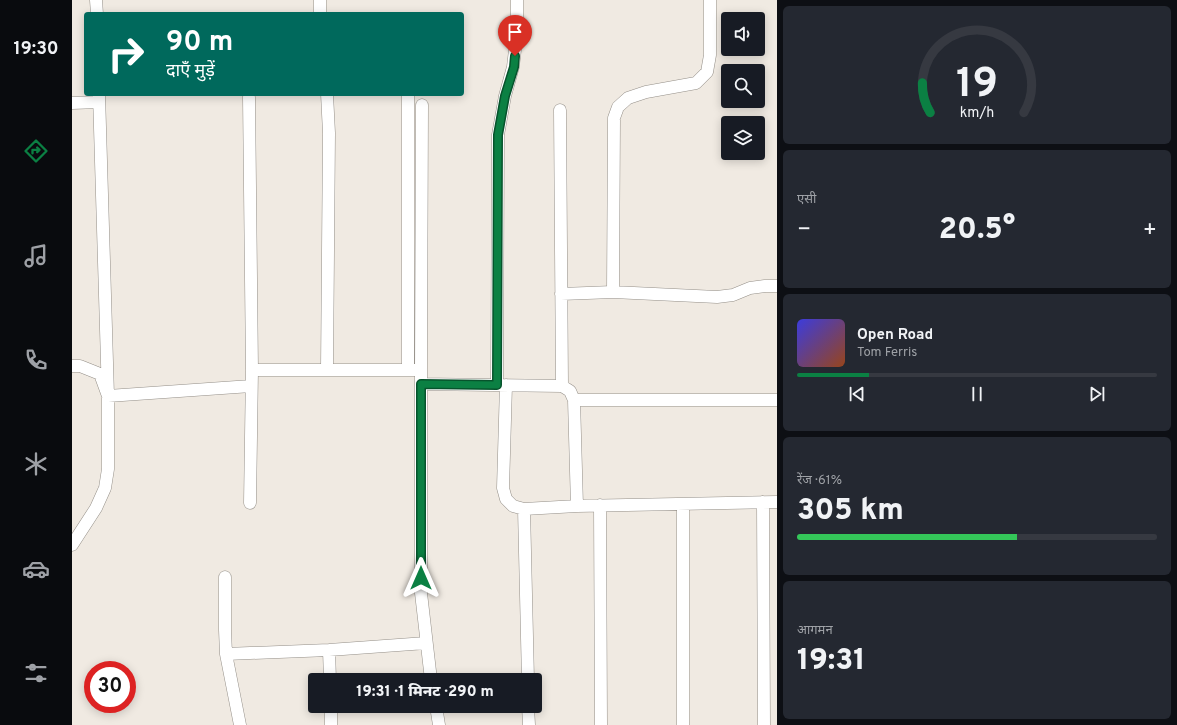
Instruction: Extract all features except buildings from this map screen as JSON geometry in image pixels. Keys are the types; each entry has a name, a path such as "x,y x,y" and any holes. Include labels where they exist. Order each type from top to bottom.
{"street":[{"path":"96,0 97,12"},
{"path":"320,0 320,12"},
{"path":"517,0 517,33 514,67 505,96 498,135 503,488 506,499 513,506 524,509 600,505 777,502"},
{"path":"613,292 614,118 618,107 628,98 646,92 696,84 707,72 710,55 710,0"},
{"path":"327,96 329,133 327,370"},
{"path":"408,96 408,370"},
{"path":"249,97 252,370 250,503"},
{"path":"72,103 99,98 108,396 108,469 104,488 96,508 72,545"},
{"path":"422,105 421,593 430,673"},
{"path":"560,110 562,386"},
{"path":"561,294 613,292 717,297 733,295 750,288 777,286"},
{"path":"72,366 80,366 100,374 108,396"},
{"path":"252,370 421,370"},
{"path":"421,384 562,386 570,391 574,400 577,506"},
{"path":"108,396 251,386"},
{"path":"574,400 777,400"},
{"path":"763,502 764,725"},
{"path":"683,504 683,725"},
{"path":"600,505 601,725"},
{"path":"524,509 528,673"},
{"path":"225,577 226,654 240,725"},
{"path":"226,654 330,650 426,643"},
{"path":"330,650 330,673"},
{"path":"331,713 331,725"},
{"path":"437,713 439,725"},
{"path":"528,713 529,725"}],"route":[{"path":"421,578 421,384 497,385 498,135 505,96 514,67 515,56"}]}
